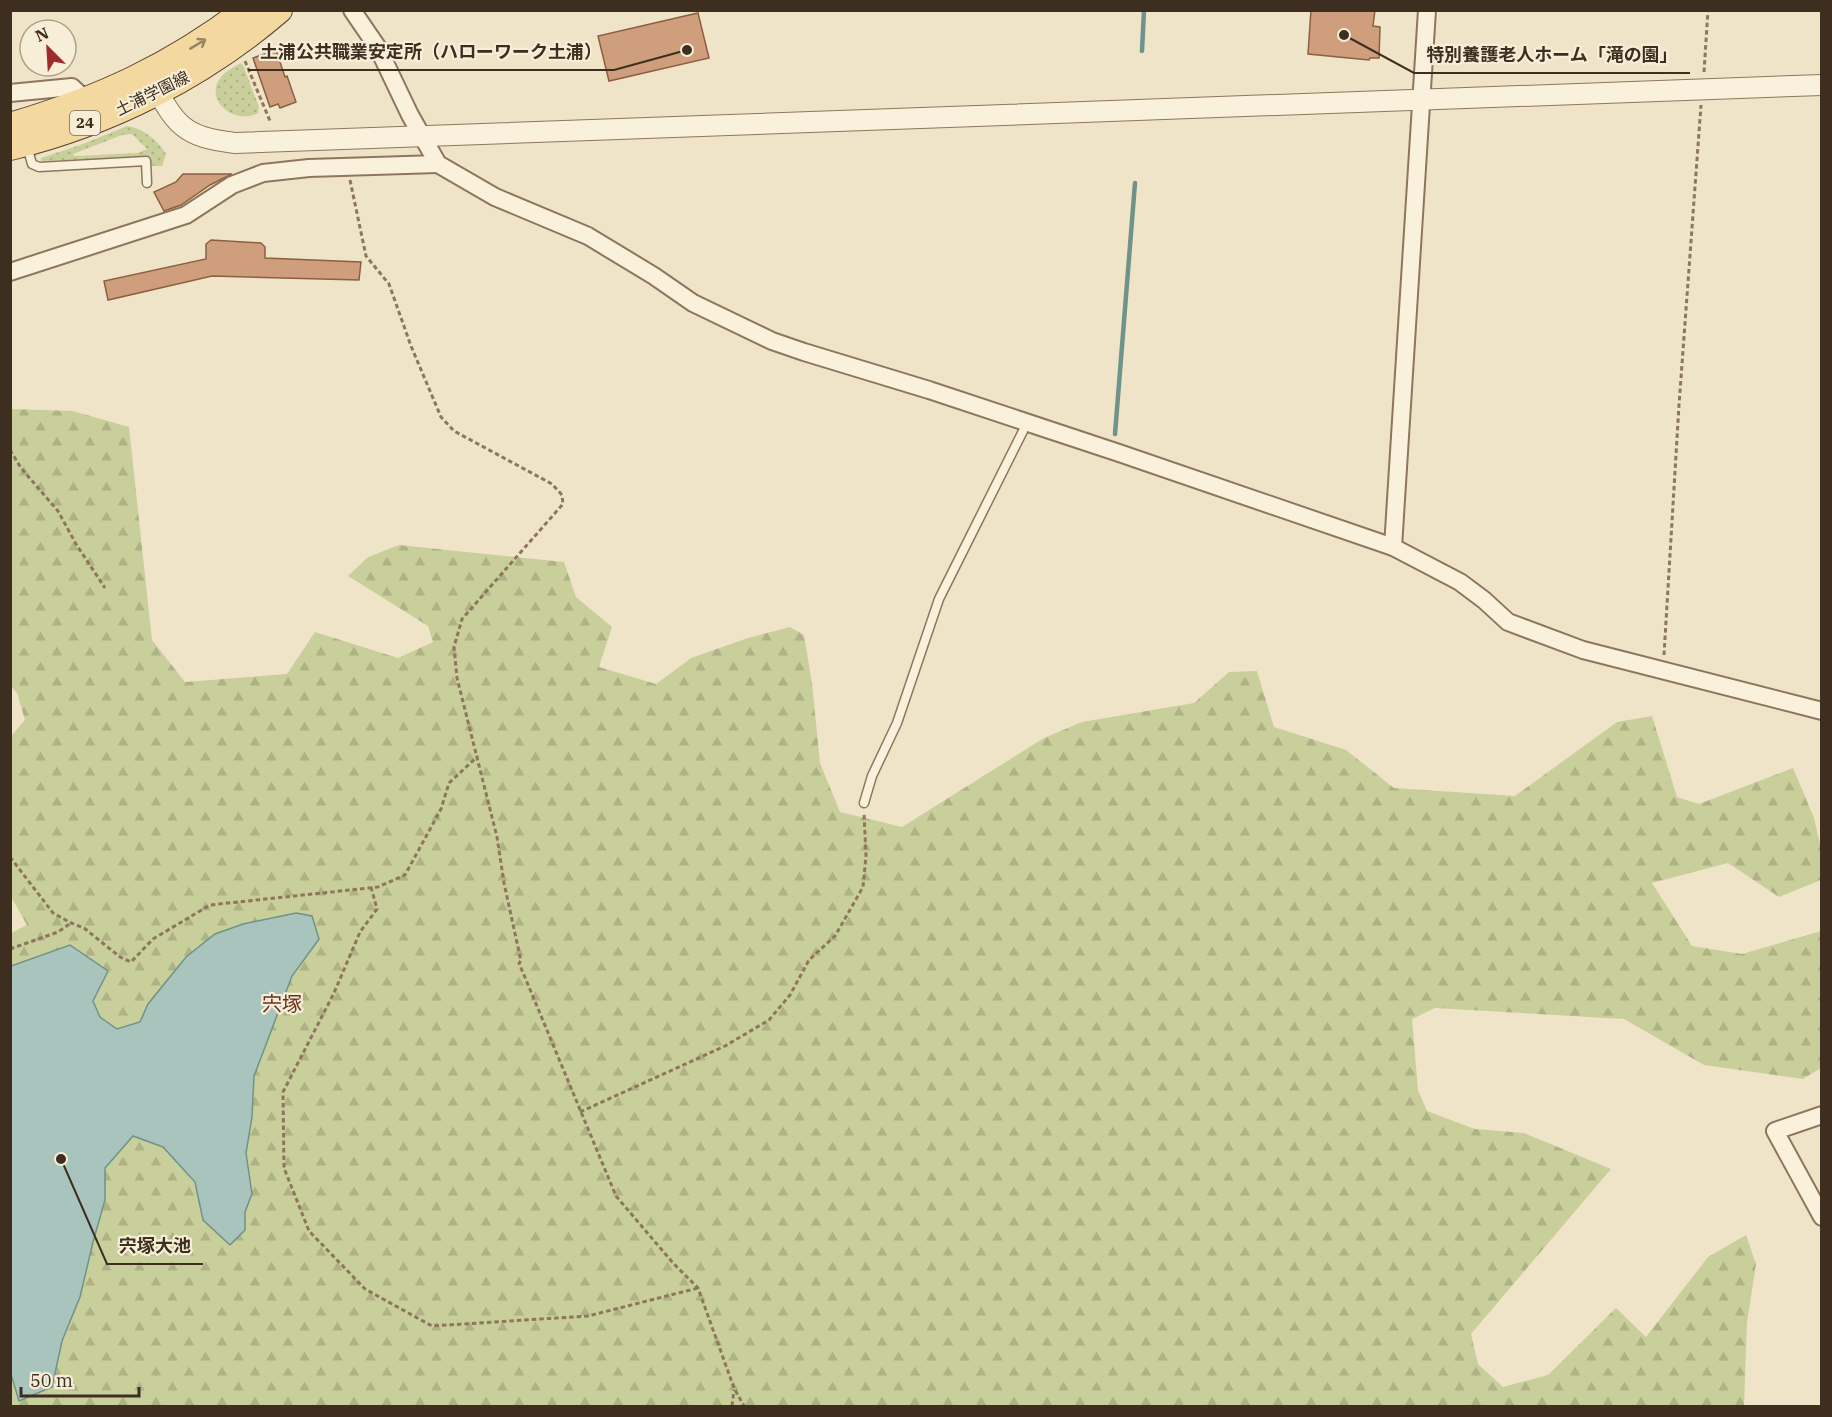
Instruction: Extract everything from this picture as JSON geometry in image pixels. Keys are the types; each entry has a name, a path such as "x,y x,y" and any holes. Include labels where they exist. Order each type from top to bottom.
{"main road":[{"name":"土浦学園線","path":"16,139 84,123 153,83 246,10"},
{"name":"土浦学園線","path":"16,139 87,101 198,70 254,32 279,10"}],"street":[{"path":"352,10 378,48 421,137 438,164 495,197 588,236 693,303 772,341 1239,493 1393,547 1460,582 1508,622 1583,650 1821,711"},
{"path":"1393,547 1428,10"},
{"path":"153,83 177,121 188,132 212,141 235,143 1821,85"},
{"path":"10,93 72,87 87,101"},
{"path":"10,273 186,215 232,185 263,173 352,166 438,164"},
{"path":"1821,1115 1775,1131 1821,1217"}],"lane":[{"path":"16,139 32,164 39,167 146,161 147,183"},
{"path":"864,803 872,776 897,723 939,599 1027,423"}],"path":[{"path":"1662,671 1708,10"},
{"path":"243,57 270,121"},
{"path":"352,166 350,182 366,256 389,284 411,346 441,417 454,431 552,484 562,495 563,504 462,620 454,647 457,678 478,756 515,925 521,960 519,963 616,1196 673,1263 698,1288 734,1388 744,1407"},
{"path":"10,450 21,468 58,512 105,588"},
{"path":"10,857 53,913 84,928 120,957 131,962 153,939 210,905 378,887 405,875 441,809 448,783 478,756"},
{"path":"580,1112 725,1046 769,1020 790,995 809,960 835,936 863,887 866,856 864,803"},
{"path":"371,887 377,909 360,932 334,993 283,1092 284,1168 309,1231 364,1289 432,1326 588,1316 698,1288"},
{"path":"10,949 58,932 71,923"},
{"path":"732,1407 734,1388"}],"green space":[{"path":"240,63 243,65 259,107 258,113 250,116 232,114 224,109 216,95 216,86 221,77"},
{"path":"127,126 138,129 149,136 166,154 162,166 153,166 148,157 41,161 41,158","holes":["132,134 147,149 138,153 74,156 73,154 122,135"]},
{"path":"11,409 73,411 129,427 152,640 185,682 287,674 315,632 398,658 433,642 428,626 348,576 368,557 399,545 564,562 576,597 612,627 599,667 656,684 691,658 748,638 790,627 804,635 812,683 820,763 840,812 902,827 1044,738 1082,722 1194,703 1229,672 1257,671 1274,727 1346,750 1394,788 1515,796 1617,722 1652,716 1677,797 1699,804 1793,768 1814,818 1821,848 1821,880 1779,897 1728,863 1652,883 1692,946 1742,954 1821,931 1821,1068 1803,1079 1704,1065 1624,1019 1435,1008 1412,1019 1418,1090 1427,1111 1475,1129 1524,1133 1611,1169 1471,1334 1478,1364 1503,1387 1548,1375 1616,1308 1646,1337 1708,1257 1746,1235 1756,1264 1747,1323 1744,1406 11,1406 10,1371 19,1401 52,1387 62,1341 80,1297 105,1200 105,1168 133,1135 163,1147 195,1182 203,1220 230,1245 245,1230 245,1212 252,1194 246,1153 252,1117 254,1076 292,976 319,939 166,983 148,1004 140,1022 116,1029 100,1017 70,945 11,966 11,933 27,925 10,895 11,736 25,720 17,693 10,685"}],"water":[{"path":"296,913 312,916 319,939 292,976 254,1076 252,1117 246,1153 252,1194 245,1212 245,1230 230,1245 203,1220 195,1182 163,1147 133,1136 105,1168 105,1200 80,1297 62,1341 52,1387 19,1401 10,1371 11,966 70,945 108,971 93,1001 100,1017 117,1029 140,1022 148,1004 186,957 215,934 243,924"}],"building":[{"path":"1311,10 1375,10 1373,26 1380,27 1379,58 1369,60 1308,54"},
{"path":"698,13 709,58 609,81 598,36"},
{"path":"276,50 296,102 280,108 278,104 270,107 253,58"},
{"path":"183,174 232,174 210,185 181,205 164,211 154,192 176,182"},
{"path":"211,240 261,243 265,247 265,258 361,262 359,280 212,276 108,300 104,281 206,259 206,244"}],"waterway":[{"path":"1142,51 1144,10"},
{"path":"1115,434 1135,183"}],"place":[{"name":"特別養護老人ホーム「滝の園」","path":"1344,35"},
{"name":"土浦公共職業安定所（ハローワーク土浦）","path":"687,50"},
{"name":"宍塚大池","path":"61,1159"}],"district":[{"name":"宍塚","path":"282,1004"}]}
